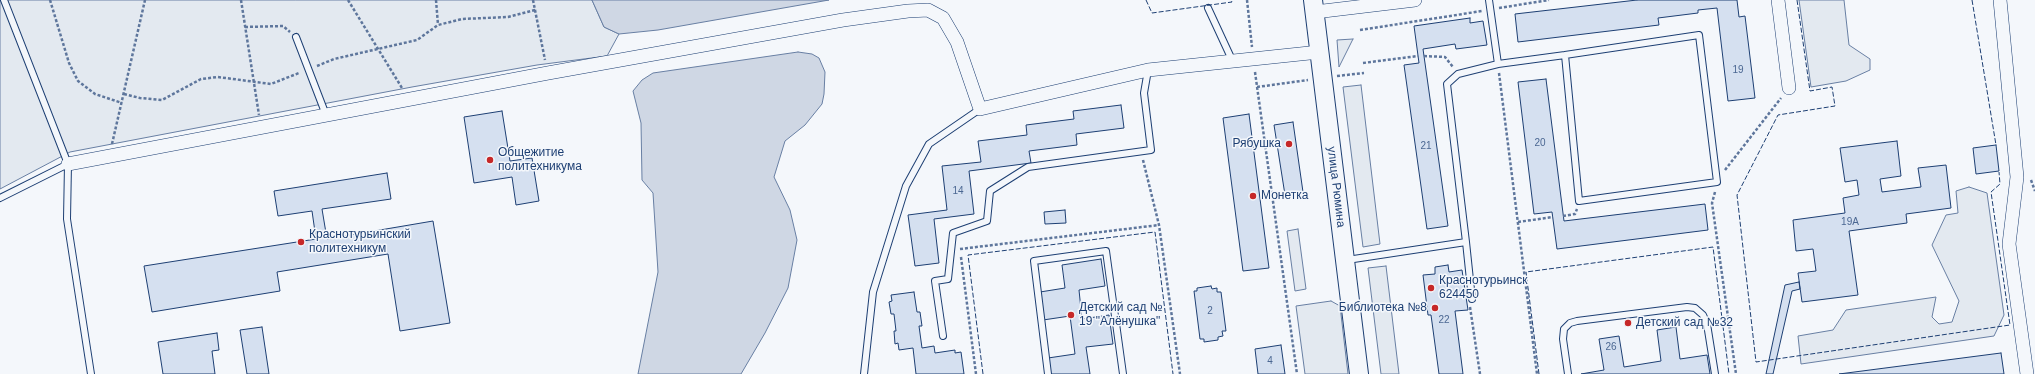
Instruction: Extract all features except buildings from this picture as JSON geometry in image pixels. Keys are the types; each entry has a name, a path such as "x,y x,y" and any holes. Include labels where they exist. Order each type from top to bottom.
{"main road":[{"name":"улица Рюмина","path":"1314,6 1359,374"}],"street":[{"path":"1314,6 1416,0"},
{"path":"1778,0 1789,88"},
{"path":"2000,0 2017,177 2009,244 2027,374"},
{"path":"68,164 408,99 843,20 928,10 943,18 957,42 980,109 1148,70 1319,52"}],"lane":[{"path":"4,0 68,164 67,218 92,374"},
{"path":"1489,0 1498,64"},
{"path":"1208,8 1233,62"},
{"path":"1472,299 1447,84 1458,74 1498,64 1699,36 1718,182 1579,201 1565,55"},
{"path":"296,37 326,115"},
{"path":"943,336 935,281 948,279 953,233 987,221 990,190 1028,166 1151,150 1144,93 1148,70"},
{"path":"864,374 873,292 906,186 929,144 980,109"},
{"path":"0,198 68,164"},
{"path":"1345,260 1466,242"},
{"path":"1048,374 1034,261 1106,251 1123,374"},
{"path":"1568,374 1562,339 1564,329 1570,324 1577,321 1687,307 1695,308 1702,314 1707,324 1715,374"}],"path":[{"path":"50,0 68,63 78,81 95,94 122,103"},
{"path":"108,156 122,103 145,0"},
{"path":"241,0 261,127"},
{"path":"348,0 408,99"},
{"path":"436,0 438,25"},
{"path":"532,0 548,73"},
{"path":"1247,0 1253,60 1297,374"},
{"path":"1360,30 1549,0"},
{"path":"124,94 140,98 162,100 201,79 218,78 271,84 334,59 417,40 438,25 462,19 508,17 535,10"},
{"path":"245,27 283,26 296,37"},
{"path":"1363,63 1418,56"},
{"path":"1424,56 1445,57 1458,74"},
{"path":"1498,64 1537,374"},
{"path":"1736,374 1712,203 1718,182 1734,158 1789,88"},
{"path":"1140,152 1159,225 1180,374"},
{"path":"1563,216 1575,214 1579,201"},
{"path":"1518,222 1553,217"},
{"path":"1472,299 1470,307 1480,374"}],"shaded area":[{"path":"0,0 592,0 604,27 619,34 607,56 537,65 412,87 70,152 0,189"},
{"path":"592,0 829,0 658,30 619,34 604,27"},
{"path":"1799,0 1844,0 1849,45 1870,59 1870,70 1846,81 1811,87"},
{"path":"1353,39 1339,67 1337,40"},
{"path":"798,52 812,54 819,58 825,72 822,104 805,125 785,141 774,177 790,210 797,240 788,288 765,333 741,374 638,374 658,272 653,193 642,180 641,123 633,91 642,80 653,73"},
{"path":"1361,85 1380,244 1363,247 1343,87"},
{"path":"1969,187 1987,193 2004,315 1994,336 1801,364 1798,336 1833,330 1846,310 1936,297 1932,317 1939,324 1952,322 1959,301 1932,245 1946,215 1958,213 1956,191"},
{"path":"1298,229 1306,289 1295,291 1287,231"},
{"path":"1386,266 1399,374 1381,374 1368,268"},
{"path":"1331,301 1340,306 1348,374 1305,374 1296,306"}],"fence":[{"path":"1146,0 1152,13 1232,2 1231,0"},
{"path":"1797,0 1810,91 1832,87 1835,106 1778,115 1737,195 1756,362 2010,325 1991,192 2000,184 1999,172"},
{"path":"1972,0 1996,145"},
{"path":"983,374 968,255 1155,232 1173,374"},
{"path":"1539,374 1526,272 1713,247 1729,374"}],"place":[{"name":"Рябушка","path":"1289,144"},
{"name":"Общежитие политехникума","path":"490,160"},
{"name":"Монетка","path":"1253,196"},
{"name":"Краснотурьинский политехникум","path":"301,242"},
{"name":"Краснотурьинск 624450","path":"1431,288"},
{"name":"Библиотека №8","path":"1435,308"},
{"name":"Детский сад № 19 \"Алёнушка\"","path":"1071,315"},
{"name":"Детский сад №32","path":"1628,323"}]}
